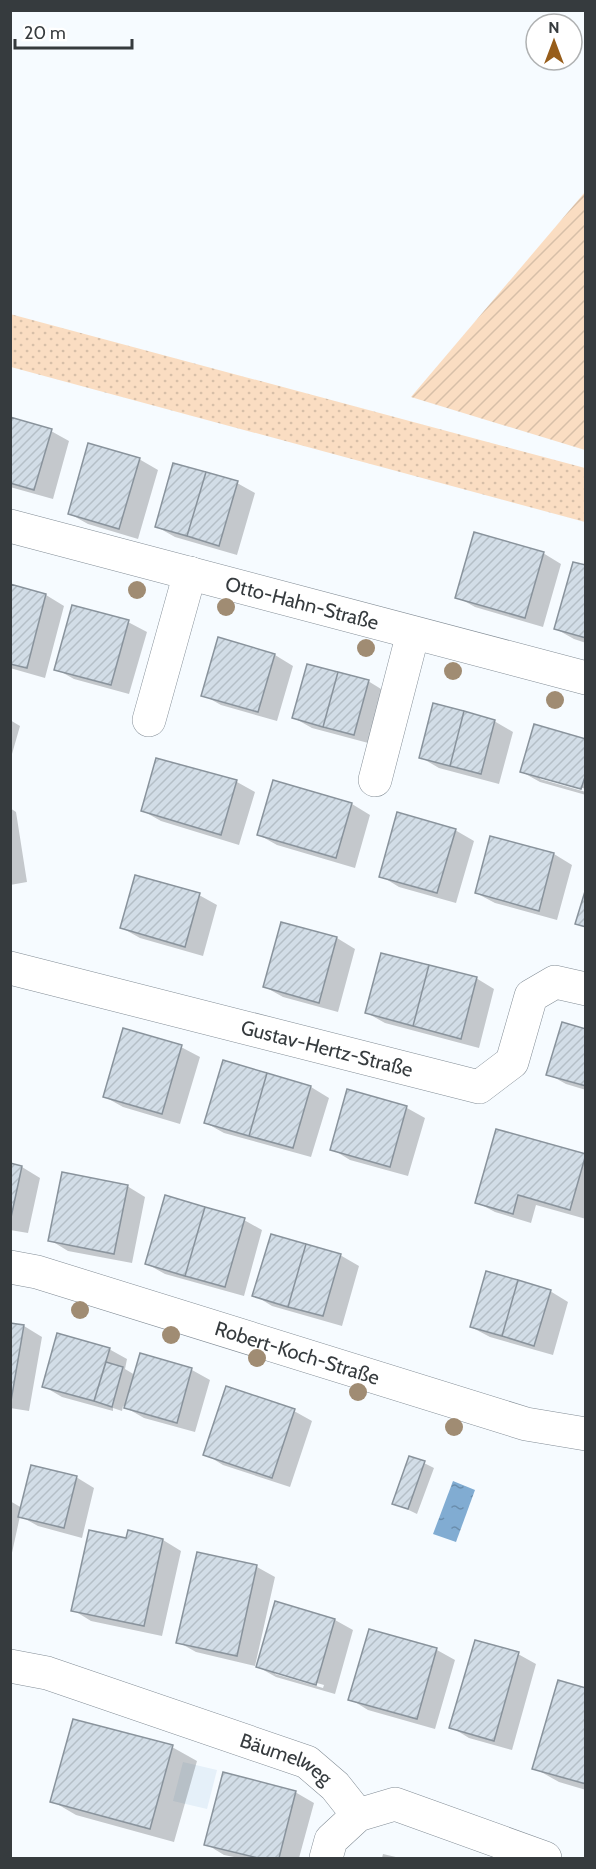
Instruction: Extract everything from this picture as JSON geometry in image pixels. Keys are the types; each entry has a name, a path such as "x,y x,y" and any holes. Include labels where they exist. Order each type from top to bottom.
{"street":[{"name":"Otto-Hahn-Straße","path":"10,525 585,678"},
{"path":"149,720 190,573"},
{"path":"375,780 413,633"},
{"name":"Gustav-Hertz-Straße","path":"10,968 479,1087 512,1062 531,996 555,982 585,989"},
{"name":"Robert-Koch-Straße","path":"10,1267 48,1275 525,1424 585,1434"},
{"name":"Bäumelweg","path":"10,1666 47,1673 307,1762 335,1786 358,1815"},
{"path":"326,1858 331,1840 358,1815 395,1804 545,1858"}],"shaded area":[{"path":"585,192 585,450 411,397"},
{"path":"10,314 585,468 585,522 11,367"},
{"path":"183,1762 217,1770 207,1809 173,1801"}],"water":[{"path":"453,1481 475,1490 456,1542 433,1534"}],"building":[{"path":"10,417 52,429 34,490 10,483"},
{"path":"88,443 140,458 119,529 68,514"},
{"path":"173,463 206,472 187,536 155,527"},
{"path":"206,472 238,481 219,546 187,536"},
{"path":"474,532 544,552 525,618 455,598"},
{"path":"573,562 586,565 586,638 554,629"},
{"path":"10,584 46,594 27,668 10,664"},
{"path":"72,605 129,620 111,685 54,670"},
{"path":"218,637 275,654 258,712 201,696"},
{"path":"307,664 338,672 323,727 292,718"},
{"path":"338,672 369,680 354,735 323,727"},
{"path":"433,703 464,711 450,766 419,758"},
{"path":"464,711 495,720 481,774 450,766"},
{"path":"534,724 586,739 586,774 581,789 520,772"},
{"path":"156,758 237,780 221,835 141,811"},
{"path":"273,780 352,803 336,858 257,835"},
{"path":"397,812 456,829 437,893 379,877"},
{"path":"490,836 554,853 539,911 475,893"},
{"path":"135,875 200,893 185,947 120,928"},
{"path":"586,888 586,927 575,924"},
{"path":"281,922 337,937 319,1003 263,987"},
{"path":"381,953 429,965 413,1026 365,1013"},
{"path":"429,965 477,977 461,1039 413,1026"},
{"path":"562,1022 586,1029 586,1086 546,1075"},
{"path":"123,1028 182,1045 162,1114 103,1097"},
{"path":"223,1060 267,1073 249,1136 204,1123"},
{"path":"267,1073 311,1086 293,1148 249,1136"},
{"path":"347,1089 407,1106 390,1167 330,1150"},
{"path":"496,1129 586,1154 570,1210 518,1195 513,1214 475,1203"},
{"path":"10,1163 22,1166 10,1222"},
{"path":"62,1172 128,1185 114,1254 48,1241"},
{"path":"165,1195 205,1207 185,1276 145,1264"},
{"path":"205,1207 245,1218 225,1287 185,1276"},
{"path":"271,1234 306,1244 288,1307 252,1296"},
{"path":"306,1244 341,1254 323,1316 288,1307"},
{"path":"486,1271 518,1280 502,1336 470,1327"},
{"path":"518,1280 551,1290 534,1346 502,1336"},
{"path":"10,1323 24,1325 11,1401 10,1401"},
{"path":"57,1333 110,1348 94,1401 42,1387"},
{"path":"140,1353 192,1368 177,1423 124,1408"},
{"path":"106,1362 123,1367 112,1407 94,1401"},
{"path":"226,1386 295,1409 272,1478 203,1455"},
{"path":"409,1456 425,1461 408,1509 392,1504"},
{"path":"31,1465 77,1476 64,1528 18,1517"},
{"path":"89,1530 126,1538 128,1530 163,1539 144,1626 71,1611"},
{"path":"197,1552 257,1565 237,1656 176,1643"},
{"path":"275,1601 335,1619 316,1685 256,1667"},
{"path":"369,1629 437,1648 417,1719 348,1700"},
{"path":"475,1640 519,1652 494,1741 449,1728"},
{"path":"558,1680 586,1688 586,1784 532,1769"},
{"path":"73,1719 173,1745 150,1829 50,1802"},
{"path":"223,1772 296,1791 279,1858 258,1858 204,1845"}]}
